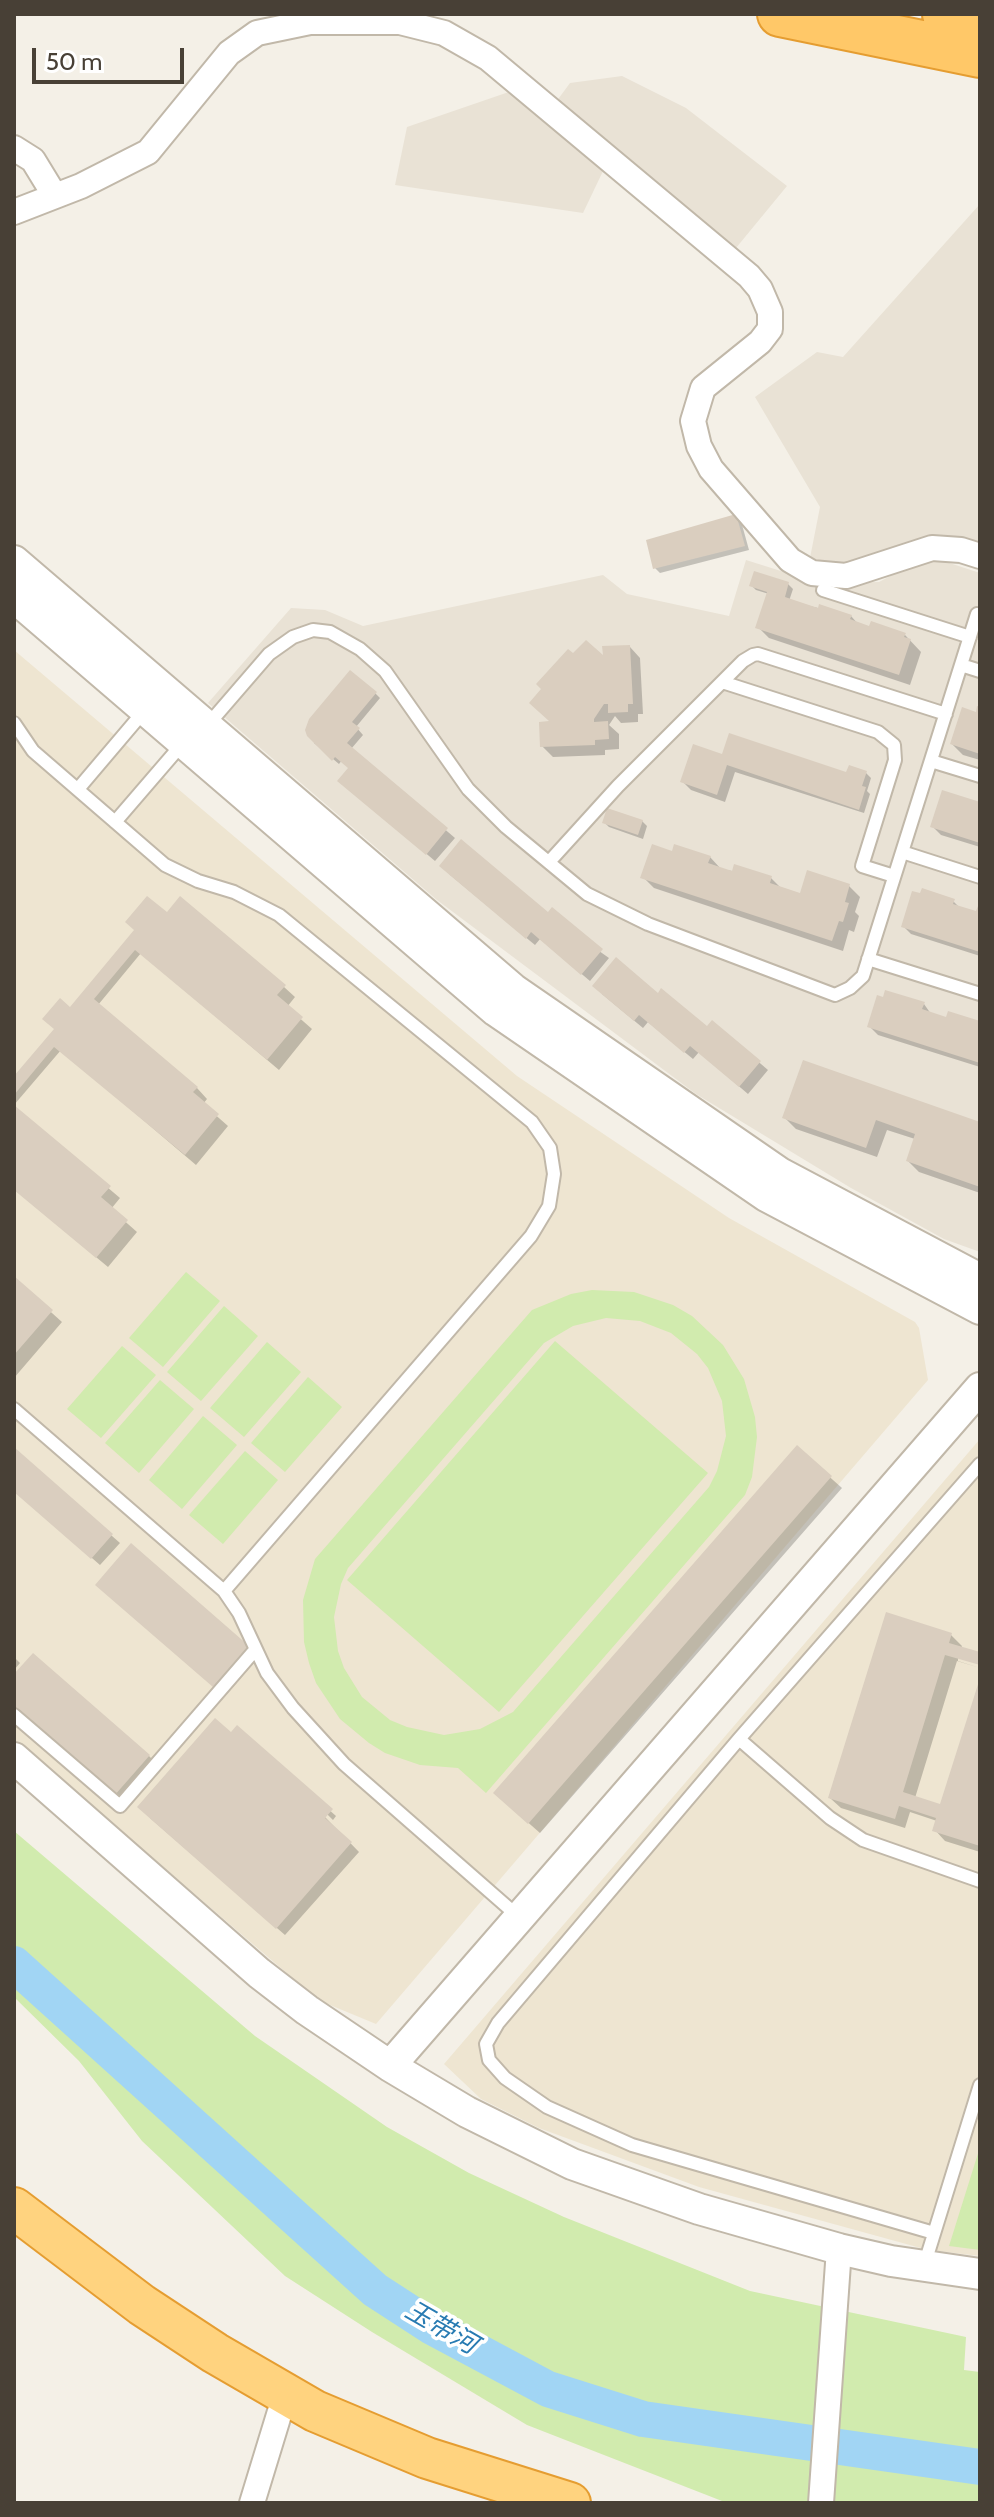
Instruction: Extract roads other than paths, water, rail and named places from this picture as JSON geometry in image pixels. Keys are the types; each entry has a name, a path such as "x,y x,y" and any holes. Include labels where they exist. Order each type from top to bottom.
{"highway":[{"path":"780,14 980,55"},
{"path":"945,14 980,22"},
{"path":"14,2208 142,2305 285,2395 386,2442 570,2503"}],"street":[{"path":"14,212 81,186 148,152 229,53 257,33 310,22 400,22 444,33 488,58 749,276 760,289 770,312 770,329 760,342 703,388 693,421 699,446 711,469 790,560 812,573 846,576 932,548 961,550 980,556"},
{"path":"14,148 33,160 55,196"},
{"path":"14,561 195,735 496,1011 766,1196 980,1309"},
{"path":"14,597 145,710 195,735 513,989 571,1031 780,1173 980,1279"},
{"path":"390,2066 980,1388"},
{"path":"14,1758 259,1973 390,2066 467,2112 572,2164 699,2209 839,2249 980,2274"},
{"path":"821,2503 839,2249"},
{"path":"252,2503 285,2395"}],"lane":[{"path":"823,590 970,637"},
{"path":"115,822 269,654 293,637 313,630 330,632 360,649 385,671 462,783 506,827 587,894 648,924 835,995 857,983 863,976 977,614"},
{"path":"549,862 618,786 743,661 758,654 946,714"},
{"path":"961,665 980,671"},
{"path":"722,682 878,732 894,745 895,760 862,866 894,876"},
{"path":"78,789 145,710"},
{"path":"14,723 33,751 165,865 198,881 234,892 279,915 532,1122 550,1148 554,1174 549,1206 531,1236 224,1591"},
{"path":"931,761 980,776"},
{"path":"902,852 980,877"},
{"path":"868,959 980,994"},
{"path":"14,1409 224,1591 239,1613 267,1673 293,1708 344,1764 520,1918"},
{"path":"934,2233 632,2145 547,2107 505,2078 489,2060 486,2044 498,2023 739,1739 980,1464"},
{"path":"14,1715 120,1806 255,1650"},
{"path":"739,1739 830,1818 863,1840 980,1881"},
{"path":"924,2266 980,2085"}],"waterway":[{"name":"玉带河","path":"14,1964 375,2290 432,2327 548,2389 643,2419 980,2467"}]}
